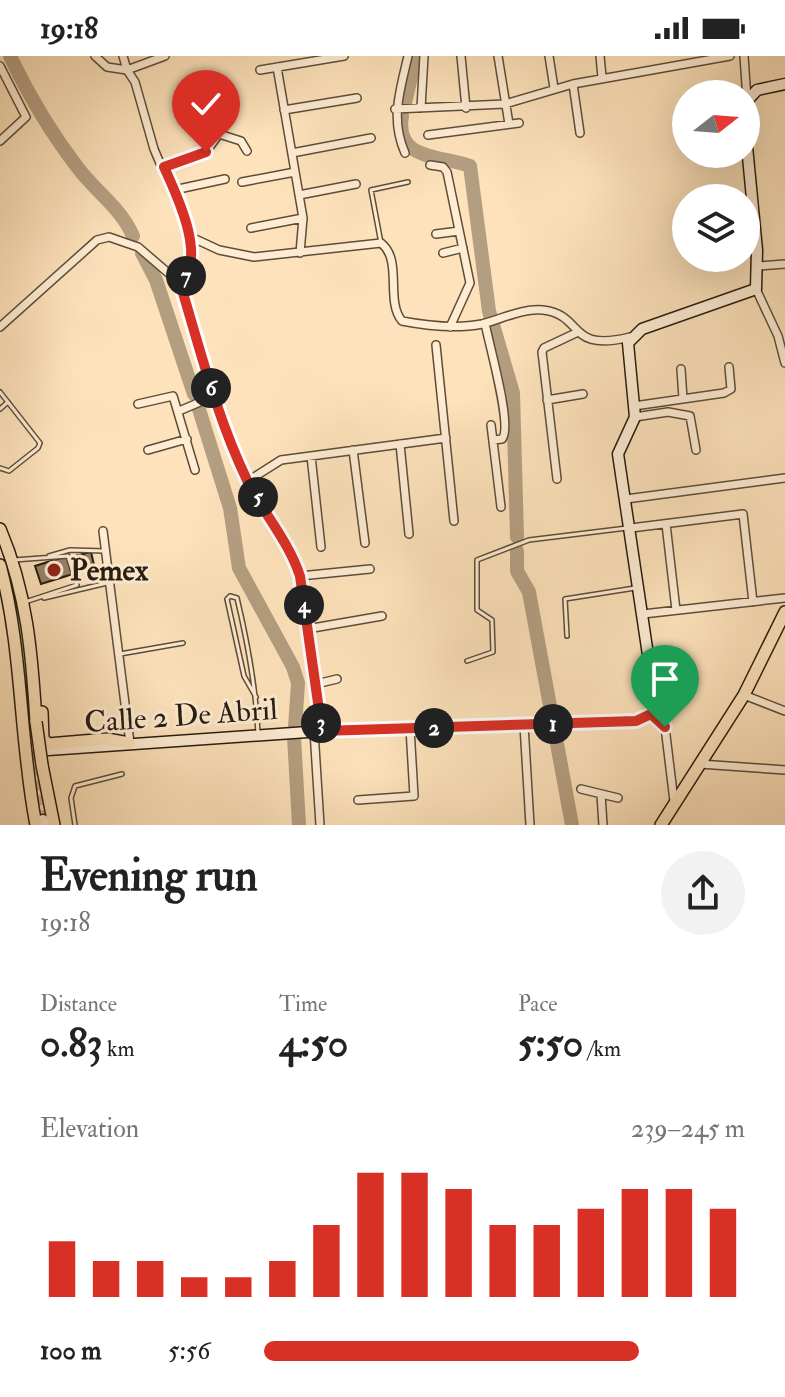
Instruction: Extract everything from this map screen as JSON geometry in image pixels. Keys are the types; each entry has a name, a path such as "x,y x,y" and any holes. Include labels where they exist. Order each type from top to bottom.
{"main road":[{"path":"760,89 785,84"},
{"path":"651,714 654,695 619,448 634,412 628,349 630,337 642,329 756,289 757,272"},
{"path":"0,529 14,560 25,602 45,742 107,739 129,743"},
{"path":"0,565 18,648 25,756 44,824"},
{"path":"661,825 744,695 785,612"},
{"path":"32,647 44,824"},
{"name":"Calle 2 De Abril","path":"48,750 318,731 636,721 651,714"}],"street":[{"path":"95,56 107,67 117,66 127,70 165,56"},
{"path":"110,56 117,66"},
{"path":"123,56 135,82 154,149 174,190 191,237 187,275 180,283"},
{"path":"260,70 344,56"},
{"path":"405,153 395,126 395,109 408,56"},
{"path":"421,108 424,56"},
{"path":"461,56 466,108"},
{"path":"498,56 509,124"},
{"path":"549,56 554,88"},
{"path":"600,56 602,77"},
{"path":"395,109 505,104 602,77 730,56"},
{"path":"744,56 745,80"},
{"path":"0,66 26,117 0,141"},
{"path":"277,67 303,218 300,253"},
{"path":"573,84 580,133"},
{"path":"284,110 357,98"},
{"path":"428,135 519,123"},
{"path":"164,167 203,156 219,134 241,141 247,151"},
{"path":"292,153 371,138"},
{"path":"430,165 446,169 469,287 450,327"},
{"path":"242,182 295,172"},
{"path":"174,190 225,179"},
{"path":"299,195 356,184"},
{"path":"251,228 303,218"},
{"path":"436,234 459,231"},
{"path":"0,327 97,240 109,237 138,247 180,283 214,396 248,481 292,552 300,576 316,684 320,825"},
{"path":"191,237 235,255 300,253 381,243 390,254 398,316 408,322 450,327 545,310 558,315 591,342 604,344 630,337"},
{"path":"443,253 463,248"},
{"path":"760,266 785,264"},
{"path":"756,289 778,336 785,363"},
{"path":"485,323 496,383 503,395 506,437 493,440"},
{"path":"557,479 544,348 578,332"},
{"path":"436,345 454,521"},
{"path":"634,412 729,391 729,367"},
{"path":"681,369 683,399"},
{"path":"547,400 583,394"},
{"path":"138,404 173,396 195,470"},
{"path":"179,411 214,396"},
{"path":"634,412 668,412 690,416 696,450"},
{"path":"491,425 501,507"},
{"path":"248,481 277,462 446,438"},
{"path":"148,450 187,439"},
{"path":"400,444 409,534"},
{"path":"353,450 365,543"},
{"path":"311,456 321,547"},
{"path":"626,499 785,478"},
{"path":"631,528 743,514 753,602"},
{"path":"666,524 676,610"},
{"path":"103,531 129,743"},
{"path":"300,576 370,569"},
{"path":"643,614 785,598"},
{"path":"307,629 382,616"},
{"path":"316,684 337,679"},
{"path":"744,695 785,711"},
{"path":"651,714 665,727 674,801"},
{"path":"524,725 530,825"},
{"path":"358,800 414,796 410,728"},
{"path":"700,764 785,770"},
{"path":"581,789 618,798"},
{"path":"601,794 603,825"}],"lane":[{"path":"381,243 371,190 408,182"},
{"path":"0,392 40,443 9,471 0,468"},
{"path":"0,409 8,402"},
{"path":"467,661 493,652 492,620 477,610 477,560 529,540 631,528"},
{"path":"42,558 70,550 105,551"},
{"path":"14,560 68,556 77,585 40,599"},
{"path":"25,602 110,582"},
{"path":"567,636 565,599 639,587"},
{"path":"256,697 244,676 227,599 230,596 237,598 253,669 256,697 258,735"},
{"path":"120,654 183,643"},
{"path":"75,825 71,798 75,786 122,774"}],"building":[{"name":"Pemex","path":"91,552 94,565 75,570 71,557"},
{"name":"Pemex","path":"67,556 73,574 41,584 35,566"}],"waterway":[{"path":"10,56 59,141 85,177 122,217 133,236"},
{"path":"405,103 416,56"},
{"path":"402,116 402,131 413,149 470,166 489,311 513,393 517,537"},
{"path":"142,253 156,280 194,394"},
{"path":"198,406 230,508 239,568 293,667 298,683 295,728"},
{"path":"517,551 517,571 529,592 572,825"},
{"path":"294,737 299,825"}],"tunnel":[{"path":"43,820 33,760 38,752 46,750"}],"place":[{"name":"Pemex","path":"54,570"}],"route":[{"path":"206,152 203,156 164,167 191,237 187,275 180,283 214,396 248,481 292,552 300,576 322,731 636,721 651,714 665,727"}]}
